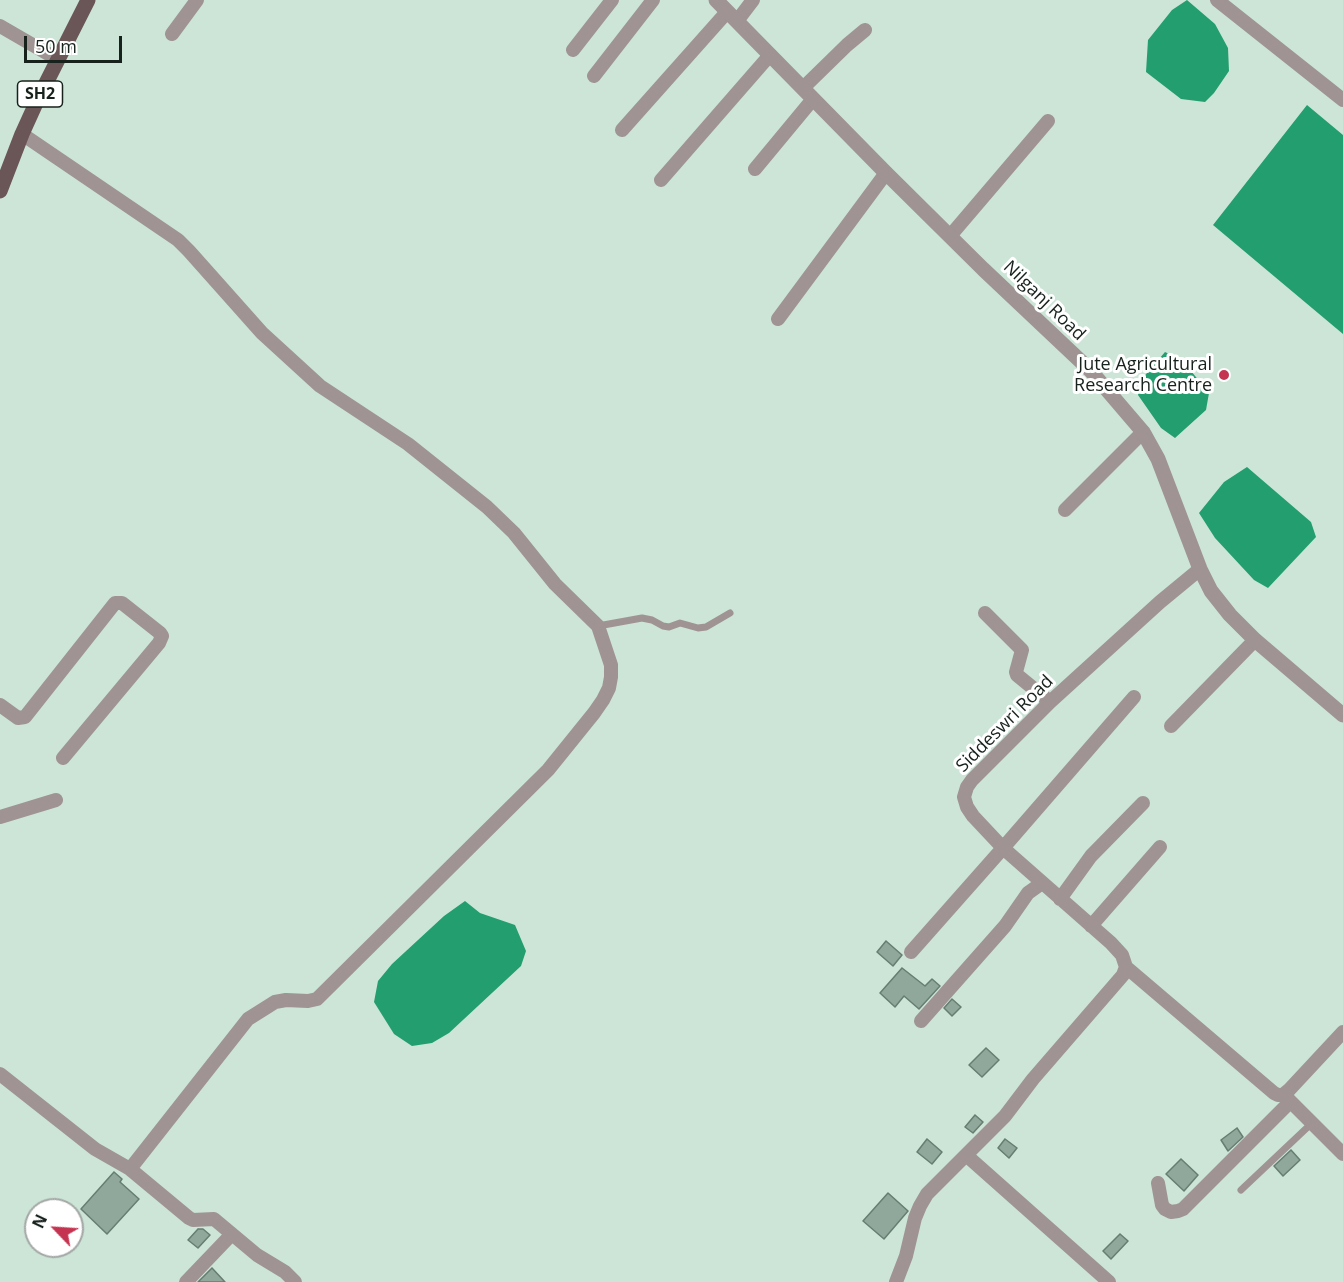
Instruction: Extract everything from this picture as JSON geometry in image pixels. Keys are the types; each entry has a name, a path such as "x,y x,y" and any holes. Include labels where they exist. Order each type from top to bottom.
{"main road":[{"name":"SH2","path":"0,191 22,134 88,0"}],"street":[{"path":"172,34 197,0"},
{"path":"573,50 612,0"},
{"path":"594,76 653,0"},
{"name":"Nilganj Road","path":"716,0 885,173 1089,370 1143,432 1158,459 1200,569 1211,591 1230,615 1255,640 1343,715"},
{"path":"622,130 732,16 753,0"},
{"path":"1217,0 1343,100"},
{"path":"0,26 57,59"},
{"path":"755,169 808,93 847,45 865,30"},
{"path":"661,180 771,55"},
{"path":"950,236 1048,121"},
{"path":"22,134 178,240 262,333 320,386 424,455 497,516 514,533 555,584 598,626 611,665 609,688 594,713 548,770 317,999 275,1002 248,1019 130,1169"},
{"path":"778,319 885,173"},
{"path":"1065,510 1143,432"},
{"name":"Siddeswri Road","path":"1200,569 1160,602 1050,702 972,780 964,797 973,816 1003,848 1111,943 1122,955 1126,967 1274,1093 1287,1099 1343,1154"},
{"path":"0,705 18,718 25,717 115,603 122,603 159,633 162,636 159,643 63,758"},
{"path":"985,613 1022,650 1017,675 1050,702"},
{"path":"1171,726 1255,640"},
{"path":"910,952 1134,697"},
{"path":"0,818 56,800"},
{"path":"1060,899 1091,856 1143,804"},
{"path":"1091,926 1160,847"},
{"path":"921,1021 1005,926 1028,893 1042,883"},
{"path":"896,1282 906,1257 915,1218 927,1194 1005,1116 1033,1079 1123,975 1126,967"},
{"path":"1158,1183 1165,1209 1171,1212 1183,1209 1287,1099 1289,1090 1343,1032"},
{"path":"0,1074 94,1149 130,1169 189,1218 193,1220 214,1219 231,1235 285,1272 295,1282"},
{"path":"966,1155 1109,1282"},
{"path":"186,1282 231,1235"}],"lane":[{"path":"598,626 642,618 666,627 680,623 698,628 706,627 730,613"},
{"path":"1241,1191 1312,1123"}],"shaded area":[{"path":"1187,0 1215,24 1228,48 1229,71 1205,102 1181,99 1146,72 1148,40 1172,10"},
{"path":"1307,105 1343,135 1343,334 1213,225"},
{"path":"1165,352 1182,360 1209,393 1206,410 1175,438 1161,428 1138,395 1141,380"},
{"path":"1247,467 1311,522 1316,537 1268,588 1254,580 1215,538 1199,513 1224,482"},
{"path":"465,901 480,913 515,925 526,951 521,966 449,1033 432,1043 412,1046 394,1034 374,1002 378,981 392,964 444,916"}],"building":[{"path":"886,941 902,955 893,966 877,952"},
{"path":"902,968 925,986 932,979 940,986 919,1009 904,996 895,1007 880,993"},
{"path":"952,999 961,1007 952,1016 944,1008"},
{"path":"986,1048 999,1060 982,1077 969,1065"},
{"path":"975,1115 983,1122 973,1133 965,1127"},
{"path":"1237,1128 1243,1137 1228,1151 1221,1140"},
{"path":"927,1139 942,1152 932,1164 917,1152"},
{"path":"1005,1139 1017,1148 1009,1158 998,1148"},
{"path":"1291,1150 1300,1160 1283,1176 1274,1166"},
{"path":"1181,1159 1198,1175 1184,1191 1166,1174"},
{"path":"114,1172 122,1179 120,1182 139,1199 107,1234 84,1212 84,1206"},
{"path":"888,1193 908,1211 884,1239 863,1221"},
{"path":"198,1229 203,1229 210,1235 198,1248 188,1240"},
{"path":"1120,1234 1128,1241 1111,1259 1103,1251"},
{"path":"212,1268 225,1282 198,1282"}],"place":[{"name":"Jute Agricultural Research Centre","path":"1224,375"}]}
